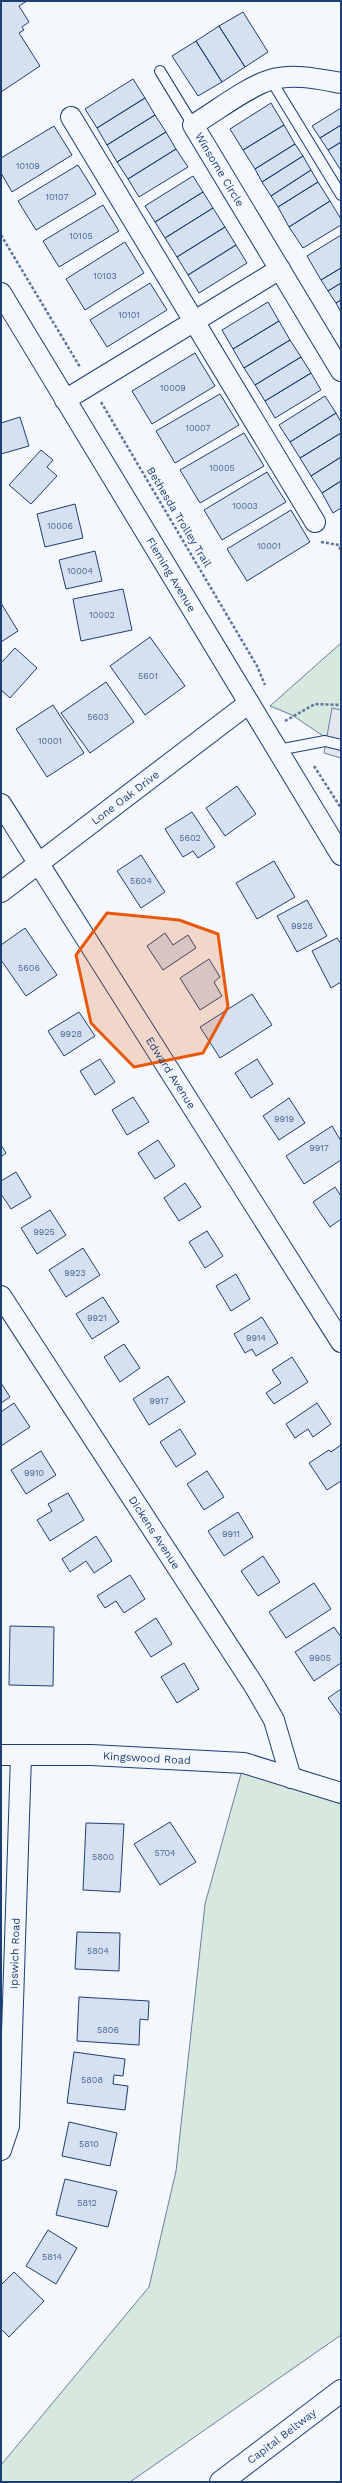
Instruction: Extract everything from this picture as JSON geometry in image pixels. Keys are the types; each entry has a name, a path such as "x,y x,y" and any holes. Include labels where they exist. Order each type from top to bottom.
{"highway":[{"name":"Capital Beltway","path":"221,2482 341,2391"}],"street":[{"name":"Winsome Circle","path":"341,83 297,77 271,80 193,125 341,371"},
{"path":"70,117 315,522"},
{"path":"65,400 280,269"},
{"name":"Fleming Avenue","path":"1,293 341,855"},
{"name":"Lone Oak Drive","path":"1,892 249,703"},
{"name":"Edward Avenue","path":"1,804 341,1342"},
{"name":"Dickens Avenue","path":"1,1296 255,1687 274,1720 291,1778"},
{"name":"Kingswood Road","path":"1,1755 91,1755 244,1763 291,1778"},
{"name":"Ipswich Road","path":"1,2150 9,2126 21,1756"},
{"path":"291,1778 341,1793"}],"lane":[{"path":"160,71 193,125"},
{"path":"271,80 341,195"},
{"path":"278,750 302,747 325,741 341,746"}],"path":[{"name":"Bethesda Trolley Trail","path":"1,235 91,384 257,666 269,692"},
{"path":"285,721 315,704 341,704"},
{"path":"282,717 341,808"}],"highlighted area":[{"path":"107,913 179,920 218,934 228,1007 203,1053 134,1067 91,1023 76,955"}],"shaded area":[{"path":"341,643 341,748 292,715 270,706"},
{"path":"332,708 341,710 341,758 324,753"},
{"path":"244,1763 341,1793 341,2335 130,2482 1,2482 1,2465 149,2287 176,2171 205,1904"}],"building":[{"path":"1,1 27,1 19,6 29,22 22,27 24,30 19,33 40,66 1,92"},
{"path":"243,12 268,52 245,67 219,26"},
{"path":"219,26 245,67 222,82 196,41"},
{"path":"196,41 222,82 198,96 172,56"},
{"path":"133,79 145,98 97,128 85,109"},
{"path":"145,98 155,115 107,145 97,128"},
{"path":"271,103 284,125 243,150 230,129"},
{"path":"341,108 341,125 320,138 312,126"},
{"path":"155,115 166,132 117,162 107,145"},
{"path":"284,125 295,144 255,169 243,150"},
{"path":"341,125 341,142 328,150 320,138"},
{"path":"54,126 72,155 12,192 1,173 1,158"},
{"path":"166,132 176,149 128,179 117,162"},
{"path":"341,142 341,168 340,169 328,150"},
{"path":"295,144 303,156 262,182 255,169"},
{"path":"176,149 188,167 139,197 128,179"},
{"path":"303,156 311,170 271,196 262,182"},
{"path":"78,165 96,194 36,230 18,201"},
{"path":"311,170 318,182 278,207 271,196"},
{"path":"193,176 203,192 155,222 145,206"},
{"path":"318,182 330,201 289,227 278,207"},
{"path":"203,192 213,208 165,238 155,222"},
{"path":"330,201 341,219 341,225 303,248 289,227"},
{"path":"103,205 119,231 59,267 43,241"},
{"path":"213,208 225,227 177,257 165,238"},
{"path":"225,227 236,245 188,275 177,257"},
{"path":"341,235 341,268 321,280 307,256"},
{"path":"125,242 144,273 85,310 66,279"},
{"path":"236,245 247,263 199,293 188,275"},
{"path":"341,268 341,283 328,291 321,280"},
{"path":"150,283 167,310 107,347 90,320"},
{"path":"341,283 341,300 336,303 328,291"},
{"path":"341,300 341,312 336,303"},
{"path":"268,302 279,321 233,349 222,330"},
{"path":"279,321 290,340 244,368 233,349"},
{"path":"290,340 301,357 255,385 244,368"},
{"path":"195,353 215,386 152,424 132,391"},
{"path":"301,357 311,373 265,401 255,385"},
{"path":"311,373 321,390 275,418 265,401"},
{"path":"220,394 239,425 175,463 156,431"},
{"path":"325,396 336,413 290,442 279,425"},
{"path":"336,413 341,422 341,433 300,458 290,442"},
{"path":"20,417 29,446 1,454 1,423"},
{"path":"244,433 264,466 200,503 180,470"},
{"path":"341,433 341,457 311,476 300,458"},
{"path":"41,450 53,460 47,467 57,476 31,504 9,485"},
{"path":"341,457 341,481 322,493 311,476"},
{"path":"267,472 286,502 222,540 204,510"},
{"path":"341,481 341,508 333,513 322,493"},
{"path":"75,504 83,538 45,547 37,514"},
{"path":"291,510 310,542 247,581 227,549"},
{"path":"95,551 102,581 66,589 59,560"},
{"path":"123,589 132,630 81,641 73,599"},
{"path":"1,603 18,631 1,642"},
{"path":"150,637 185,686 145,715 110,666"},
{"path":"15,648 37,668 10,698 1,690 1,663"},
{"path":"106,682 134,722 90,753 61,713"},
{"path":"53,705 84,753 47,777 16,729"},
{"path":"237,786 256,814 225,836 206,808"},
{"path":"192,812 215,847 198,858 193,851 183,857 165,829"},
{"path":"141,855 165,892 141,908 117,871"},
{"path":"274,861 295,897 257,919 236,883"},
{"path":"307,900 327,936 297,952 277,916"},
{"path":"25,928 57,975 26,996 1,960 1,945"},
{"path":"165,933 173,945 188,935 196,948 163,970 147,946"},
{"path":"337,938 341,944 341,982 331,988 312,951"},
{"path":"209,959 220,977 214,982 222,996 200,1010 180,978"},
{"path":"252,994 272,1025 220,1058 200,1027"},
{"path":"79,1012 95,1036 64,1056 48,1031"},
{"path":"100,1059 115,1082 95,1095 80,1071"},
{"path":"257,1059 273,1084 251,1098 235,1073"},
{"path":"133,1097 149,1122 127,1135 112,1110"},
{"path":"289,1098 305,1123 279,1140 263,1116"},
{"path":"332,1126 341,1141 341,1160 304,1184 286,1156"},
{"path":"158,1140 175,1166 155,1179 138,1153"},
{"path":"1,1145 6,1153 1,1157"},
{"path":"16,1172 31,1197 11,1209 1,1194 1,1181"},
{"path":"185,1183 201,1207 179,1221 164,1198"},
{"path":"335,1187 341,1196 341,1219 330,1227 313,1202"},
{"path":"50,1210 66,1235 37,1254 21,1228"},
{"path":"207,1231 223,1256 205,1268 189,1242"},
{"path":"83,1248 100,1275 66,1297 49,1270"},
{"path":"236,1274 250,1299 231,1311 216,1286"},
{"path":"103,1297 119,1322 92,1339 76,1314"},
{"path":"262,1317 278,1343 256,1356 252,1349 245,1353 234,1334"},
{"path":"124,1344 140,1368 120,1382 104,1357"},
{"path":"292,1357 308,1382 274,1404 266,1393 281,1383 272,1370"},
{"path":"168,1376 185,1402 149,1425 133,1399"},
{"path":"1,1383 10,1397 1,1403"},
{"path":"14,1403 30,1427 1,1446 1,1412"},
{"path":"317,1403 331,1424 313,1437 308,1429 295,1438 286,1424"},
{"path":"180,1429 196,1454 176,1467 160,1442"},
{"path":"341,1445 341,1481 327,1490 309,1463 329,1450 331,1452"},
{"path":"41,1451 56,1475 26,1494 11,1470"},
{"path":"207,1471 224,1497 204,1510 187,1484"},
{"path":"68,1493 84,1520 50,1541 37,1520 52,1511 48,1504"},
{"path":"238,1512 253,1537 224,1556 208,1531"},
{"path":"96,1536 112,1561 94,1573 86,1561 70,1572 62,1559"},
{"path":"263,1556 280,1582 258,1596 241,1571"},
{"path":"130,1575 145,1599 124,1613 116,1601 105,1608 97,1596"},
{"path":"314,1583 331,1609 286,1638 269,1612"},
{"path":"156,1618 172,1644 151,1657 135,1632"},
{"path":"10,1626 54,1627 53,1686 9,1685"},
{"path":"334,1627 341,1637 341,1663 314,1681 295,1652"},
{"path":"184,1663 199,1689 177,1703 161,1677"},
{"path":"341,1689 341,1716 328,1698"},
{"path":"170,1822 196,1862 160,1885 134,1844"},
{"path":"86,1823 124,1824 120,1892 83,1890"},
{"path":"77,1932 120,1933 119,1971 75,1969"},
{"path":"79,1997 149,2001 148,2020 140,2019 139,2045 77,2041"},
{"path":"74,2052 125,2059 123,2076 114,2075 113,2084 128,2086 125,2110 67,2103"},
{"path":"69,2122 117,2133 110,2166 62,2156"},
{"path":"65,2179 117,2191 108,2227 56,2215"},
{"path":"48,2230 77,2248 56,2284 26,2266"},
{"path":"14,2272 44,2301 9,2337 1,2329 1,2285"}]}
